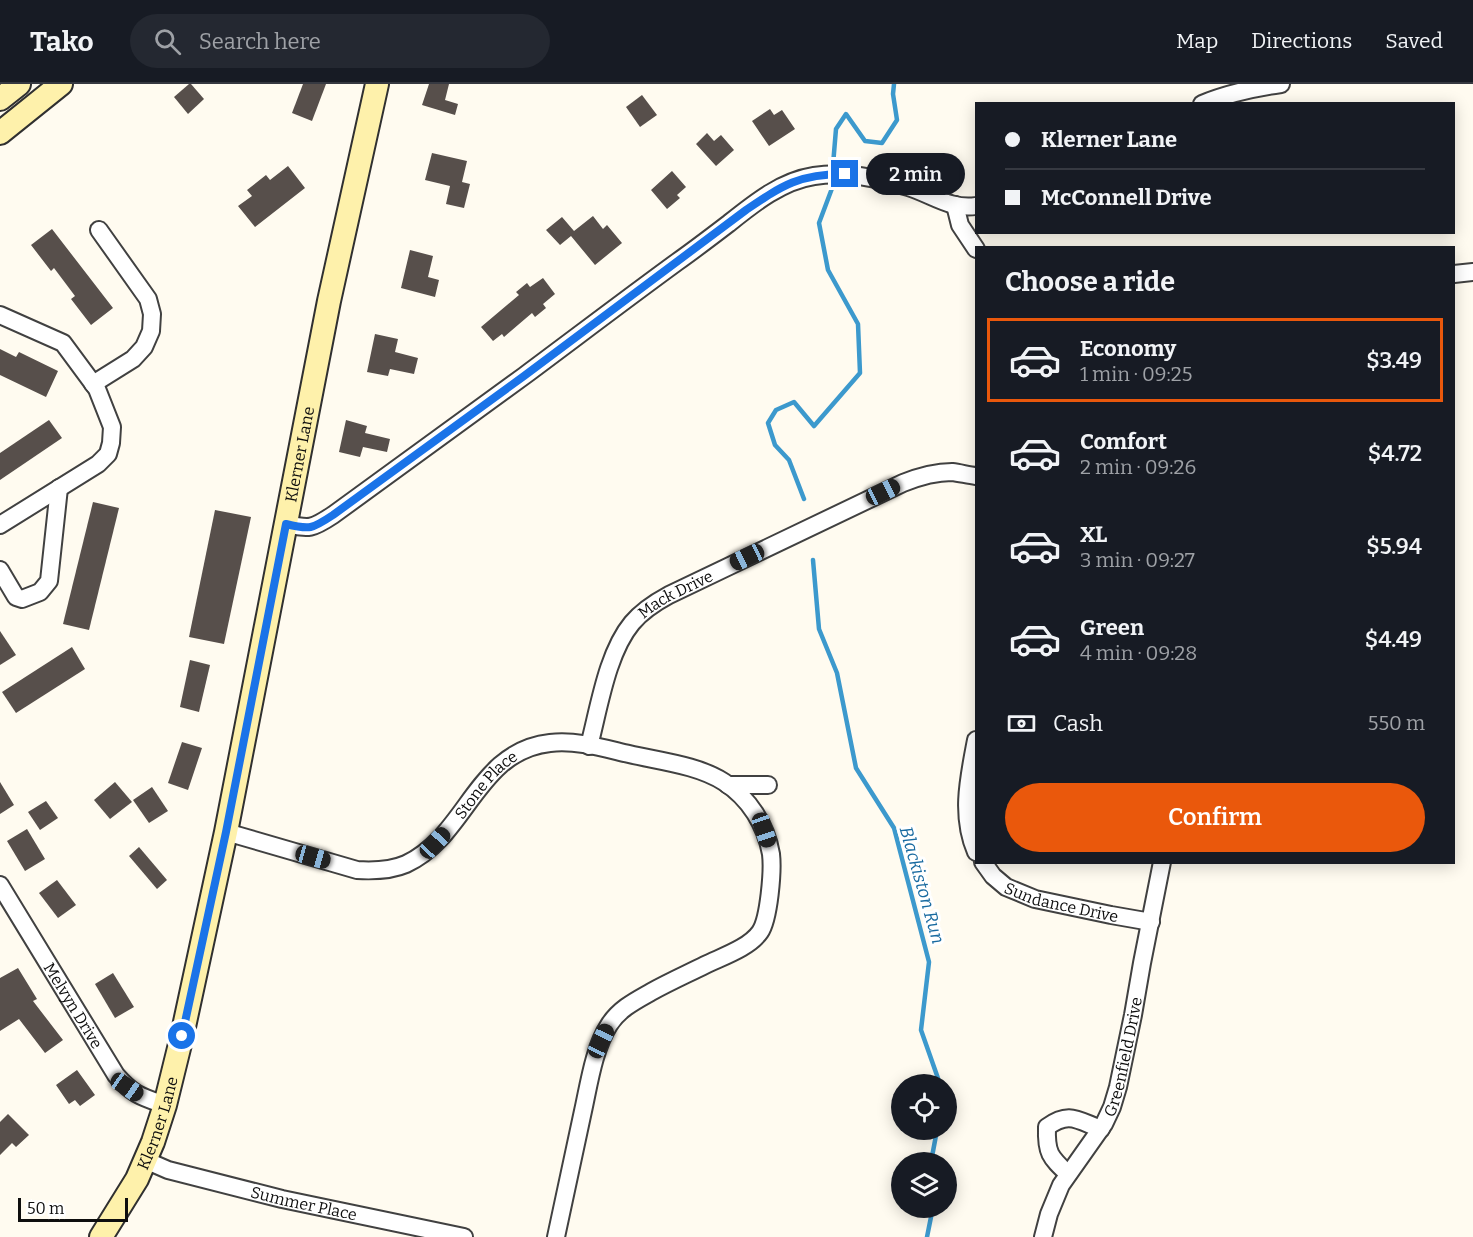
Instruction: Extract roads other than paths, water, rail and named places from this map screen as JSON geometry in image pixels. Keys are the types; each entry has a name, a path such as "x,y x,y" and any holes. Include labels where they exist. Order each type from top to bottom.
{"street":[{"path":"0,99 19,84"},
{"path":"0,133 61,84"},
{"name":"Klerner Lane","path":"101,1237 137,1179 153,1142 165,1106 182,1036 226,832 329,301 377,84"},
{"path":"1206,102 1222,95 1281,84"},
{"path":"286,524 305,528 313,527 333,515 746,210 786,184 800,178 829,174 862,176 909,188 956,205 975,206"},
{"path":"956,205 960,225 975,248"},
{"path":"93,384 133,359 144,347 151,332 152,314 148,299 99,230"},
{"path":"1455,274 1473,272"},
{"path":"0,315 63,344 97,389 112,427 108,454 98,464 0,525"},
{"name":"Mack Drive","path":"589,746 617,648 632,623 642,612 680,590 903,483 919,477 952,472 975,476"},
{"path":"0,570 16,597 22,599 40,592 49,581 59,489"},
{"name":"Stone Place","path":"226,832 357,870 389,869 405,864 421,855 435,843 492,772 505,761 533,746 564,742 610,749 692,768 722,780 747,801 764,830 770,846 772,861 770,893 761,931 753,940 741,947 632,1002 619,1012 608,1026 601,1041 587,1094 556,1237"},
{"path":"975,745 966,803 967,819 975,849"},
{"name":"Stone Place","path":"728,785 768,785"},
{"name":"Sundance Drive","path":"984,864 993,876 1006,887 1035,899 1151,922"},
{"name":"Greenfield Drive","path":"1043,1237 1049,1214 1061,1185 1101,1129 1112,1107 1118,1087 1162,864"},
{"name":"Melvyn Drive","path":"0,885 117,1075 138,1095 165,1106"},
{"path":"1068,1174 1053,1160 1046,1143 1047,1127 1067,1117 1101,1129"},
{"name":"Summer Place","path":"145,1160 168,1170 282,1198 464,1237"}],"waterway":[{"name":"Blackiston Run","path":"833,165 836,129 846,114 865,141 882,143 897,120 893,94 894,84"},
{"name":"Blackiston Run","path":"804,499 789,460 775,445 768,423 776,410 794,402 814,426 860,373 858,324 828,270 819,223 834,183"},
{"name":"Blackiston Run","path":"813,560 819,629 837,673 856,768 894,828 929,962 921,1030 936,1074"},
{"name":"Blackiston Run","path":"933,1152 935,1140"},
{"name":"Blackiston Run","path":"927,1237 931,1218"}]}
